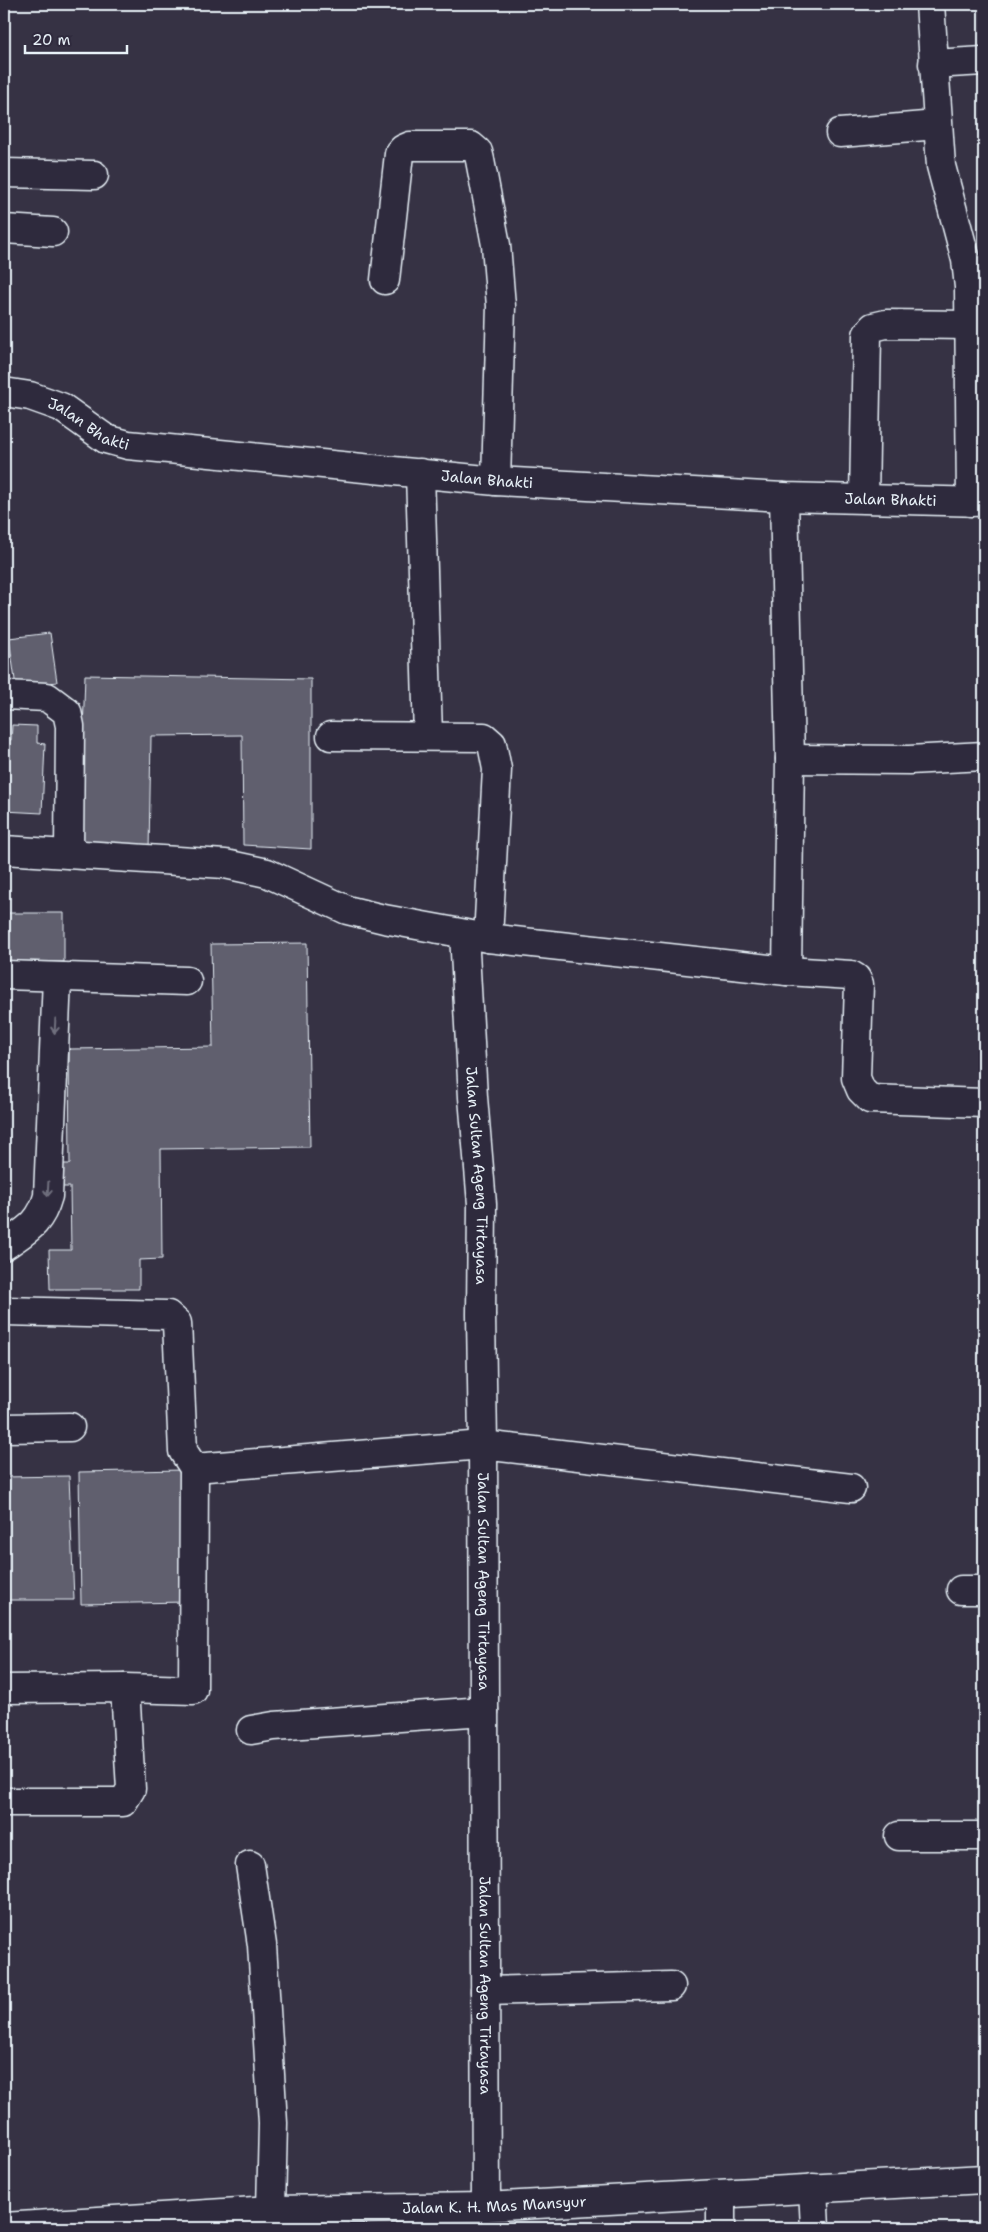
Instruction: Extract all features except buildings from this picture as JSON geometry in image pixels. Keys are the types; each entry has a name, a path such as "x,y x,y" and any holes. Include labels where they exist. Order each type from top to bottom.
{"street":[{"path":"930,4 941,166 966,260 970,287 968,325 978,502"},
{"path":"933,64 984,61"},
{"path":"840,134 937,125"},
{"path":"385,280 399,154 403,148 410,146 471,146 478,152 496,245 501,306 496,481"},
{"path":"4,173 94,175"},
{"path":"4,229 53,232"},
{"path":"864,498 867,335 873,326 886,324 968,325"},
{"name":"Jalan Bhakti","path":"4,392 30,396 61,407 106,438 128,445 496,481 784,497 978,502"},
{"path":"331,736 428,736 420,473"},
{"path":"784,497 790,759 787,971"},
{"path":"4,695 47,697 58,703 67,712 70,726 70,854"},
{"name":"Jalan Sultan Ageng Tirtayasa","path":"428,736 484,738 492,744 497,757 476,936 473,1097 482,1204 483,1262 481,1315 484,1445 486,2218"},
{"path":"790,759 909,760 984,756"},
{"path":"4,850 226,864 267,873 347,910 476,936 787,971 851,975 856,978 859,984 856,1078 861,1090 870,1099 984,1103"},
{"path":"4,975 187,981"},
{"path":"4,1246 34,1224 44,1213 48,1196 57,978"},
{"path":"4,1311 168,1315 174,1318 176,1323 183,1451 194,1468 193,1690 125,1688 4,1690"},
{"path":"4,1428 70,1427"},
{"path":"194,1468 484,1445 851,1488"},
{"path":"4,1802 123,1802 131,1789 125,1688"},
{"path":"251,1730 274,1726 484,1711"},
{"path":"899,1836 984,1836"},
{"path":"250,1865 262,1945 273,2123 270,2210"},
{"path":"485,1991 671,1986"},
{"name":"Jalan K. H. Mas Mansyur","path":"4,2227 270,2210 486,2218 721,2195 984,2179"},
{"path":"812,2188 816,2228"},
{"path":"721,2195 721,2228"}]}
